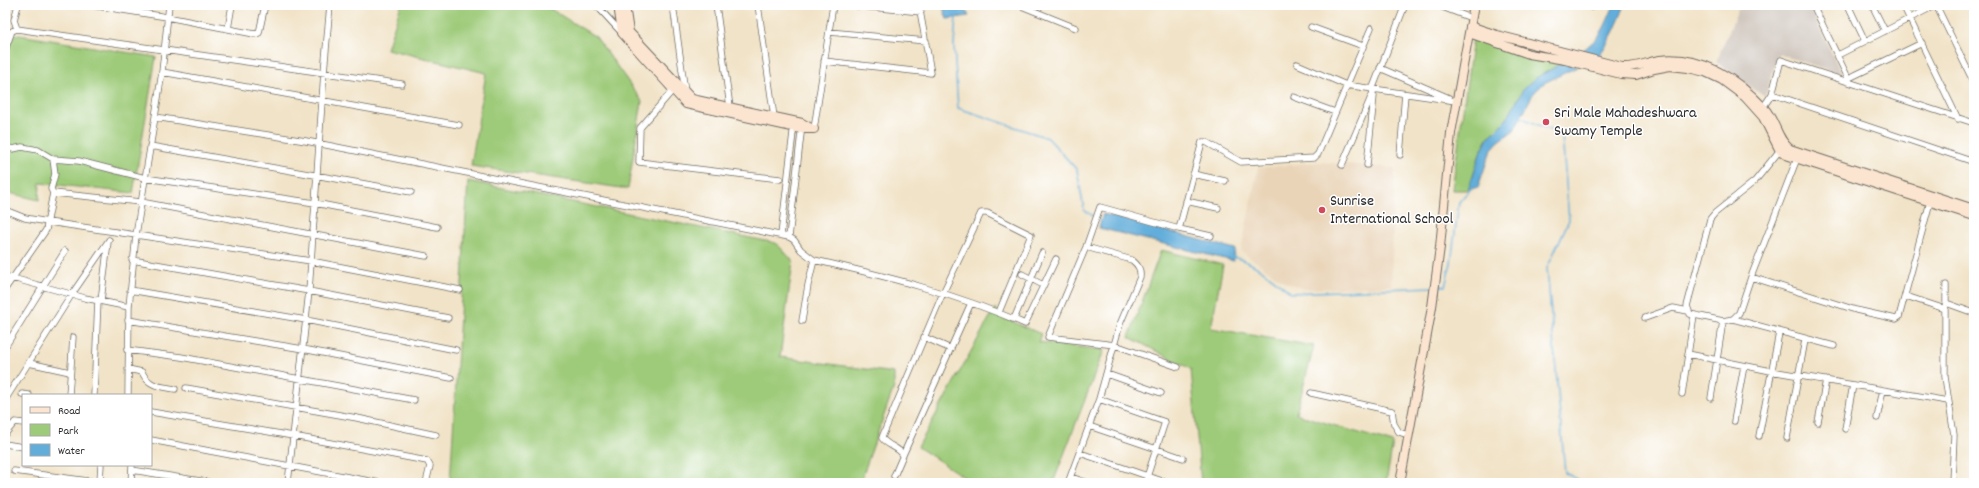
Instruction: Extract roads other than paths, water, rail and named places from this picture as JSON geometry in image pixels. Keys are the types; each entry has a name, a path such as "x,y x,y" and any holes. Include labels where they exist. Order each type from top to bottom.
{"street":[{"path":"17,29 14,20 18,5"},
{"path":"91,5 167,17 250,34 259,33 265,5"},
{"path":"128,394 127,350 132,260 162,72 168,5"},
{"path":"228,29 232,5"},
{"path":"288,483 309,291 330,5"},
{"path":"596,5 692,99 774,117 798,125"},
{"path":"618,5 625,33 686,104 814,129 833,5"},
{"path":"625,5 625,33"},
{"path":"673,5 686,104"},
{"path":"716,5 730,107"},
{"path":"758,5 774,117"},
{"path":"850,5 921,12"},
{"path":"824,61 931,73 919,5"},
{"path":"1020,5 1076,28"},
{"path":"1342,165 1373,90 1380,68 1405,5"},
{"path":"1437,5 1470,25 1497,35 1598,65 1621,74 1636,75 1661,67 1679,67 1697,70 1714,76 1738,91 1763,117 1780,150 1786,155 1798,155 1974,209"},
{"path":"1400,483 1408,434 1424,357 1433,300 1440,247 1451,133 1474,5"},
{"path":"1813,5 1849,80"},
{"path":"1848,5 1865,41"},
{"path":"1872,5 1885,31"},
{"path":"1904,5 1958,119"},
{"path":"1838,55 1936,5 1974,83"},
{"path":"1970,5 1974,12"},
{"path":"1311,27 1363,46"},
{"path":"1179,230 1202,142 1206,142 1241,162 1314,158 1318,154 1371,28"},
{"path":"5,50 12,31 17,29 402,84"},
{"path":"829,32 926,41"},
{"path":"1849,80 1922,43"},
{"path":"1598,65 1635,68 1660,60 1679,60 1698,63 1716,70 1734,80 1750,92 1769,113 1786,146 1798,155 1974,216"},
{"path":"1764,106 1772,94 1781,60 1849,80 1958,119 1974,123"},
{"path":"1297,64 1346,85 1456,101"},
{"path":"1380,68 1456,101"},
{"path":"162,72 459,125"},
{"path":"673,90 640,128 639,162 780,179"},
{"path":"1367,165 1373,90"},
{"path":"1400,155 1405,94"},
{"path":"1772,94 1974,162"},
{"path":"1294,96 1336,112"},
{"path":"155,117 320,144 781,235 794,240 801,250 814,260 943,293 999,312 1025,324 1056,259"},
{"path":"781,235 798,125"},
{"path":"789,237 798,125"},
{"path":"150,146 318,174 411,192"},
{"path":"5,147 13,149 22,147 38,150 53,159 79,161 145,178 316,203 437,227"},
{"path":"1688,311 1687,306 1710,220 1715,213 1755,181 1780,150"},
{"path":"1733,319 1739,313 1751,277 1798,155"},
{"path":"5,289 46,230 53,192 51,189 55,174 53,159"},
{"path":"1193,174 1225,181"},
{"path":"53,192 141,202 313,236 426,256"},
{"path":"1186,201 1218,208"},
{"path":"1751,277 1856,310 1893,319 1899,317 1906,296 1930,202"},
{"path":"1178,367 1115,345 1048,337 1086,247 1100,207 1179,230 1211,236"},
{"path":"5,210 25,218 110,232 311,261 460,290"},
{"path":"903,455 901,452 884,442 882,438 943,293 981,213 987,214 1032,235 999,312"},
{"path":"94,394 99,301 110,232"},
{"path":"5,400 72,294 109,240"},
{"path":"1068,483 1090,426 1107,374 1120,324 1140,277 1138,264 1132,260 1086,247"},
{"path":"5,347 65,251"},
{"path":"1014,319 1042,253"},
{"path":"132,260 309,291 448,318"},
{"path":"802,321 814,260"},
{"path":"1022,274 1043,285"},
{"path":"5,276 99,301 129,307"},
{"path":"1946,285 1945,366 1948,401 1954,435 1952,483"},
{"path":"130,290 306,320 456,350"},
{"path":"1906,296 1974,313"},
{"path":"894,476 971,303"},
{"path":"1645,318 1673,308 1688,311 1694,315 1724,321 1733,319 1805,340 1834,346"},
{"path":"1682,394 1694,315"},
{"path":"128,320 303,349 451,378"},
{"path":"1711,398 1716,360 1724,321"},
{"path":"1760,436 1779,332"},
{"path":"69,394 73,337"},
{"path":"924,337 951,349"},
{"path":"1787,438 1805,340"},
{"path":"127,350 181,357 414,400"},
{"path":"1688,354 1798,376 1948,401"},
{"path":"29,363 70,372"},
{"path":"1734,421 1744,366"},
{"path":"128,369 142,372 148,382 153,385 175,389"},
{"path":"1107,374 1161,393"},
{"path":"1818,422 1826,380"},
{"path":"1845,429 1853,385"},
{"path":"186,388 297,407 436,435"},
{"path":"1877,418 1883,390"},
{"path":"1311,393 1392,411 1394,424 1399,432 1408,434"},
{"path":"1099,398 1165,422 1145,483"},
{"path":"152,412 293,436 427,462 430,466 426,483"},
{"path":"5,434 15,422 22,423"},
{"path":"1090,426 1183,458"},
{"path":"152,440 380,483"},
{"path":"5,444 22,447"},
{"path":"1080,453 1168,483"},
{"path":"14,471 96,482 100,480 101,466"},
{"path":"131,483 132,467 213,483"},
{"path":"1071,477 1088,483"}],"water":[{"path":"942,5 963,5 969,16 947,19"},
{"path":"1614,5 1625,5 1614,31 1599,55 1582,51 1602,31"},
{"path":"1564,62 1577,67 1544,83 1533,94 1514,130 1498,142 1491,150 1478,187 1468,190 1480,154 1488,138 1507,119 1523,89 1534,79"},
{"path":"1103,214 1235,249 1233,261 1099,228"}],"waterway":[{"path":"956,16 954,46 958,108 1048,138 1077,170 1084,210 1102,222"},
{"path":"1520,117 1562,135 1569,220 1547,268 1565,473 1585,483"},
{"path":"1438,286 1445,286 1451,263 1459,202 1471,188"},
{"path":"1233,257 1257,267 1291,293 1432,287"}],"place":[{"name":"Sri Male Mahadeshwara Swamy Temple","path":"1546,122"},
{"name":"Sunrise International School","path":"1322,210"}]}
